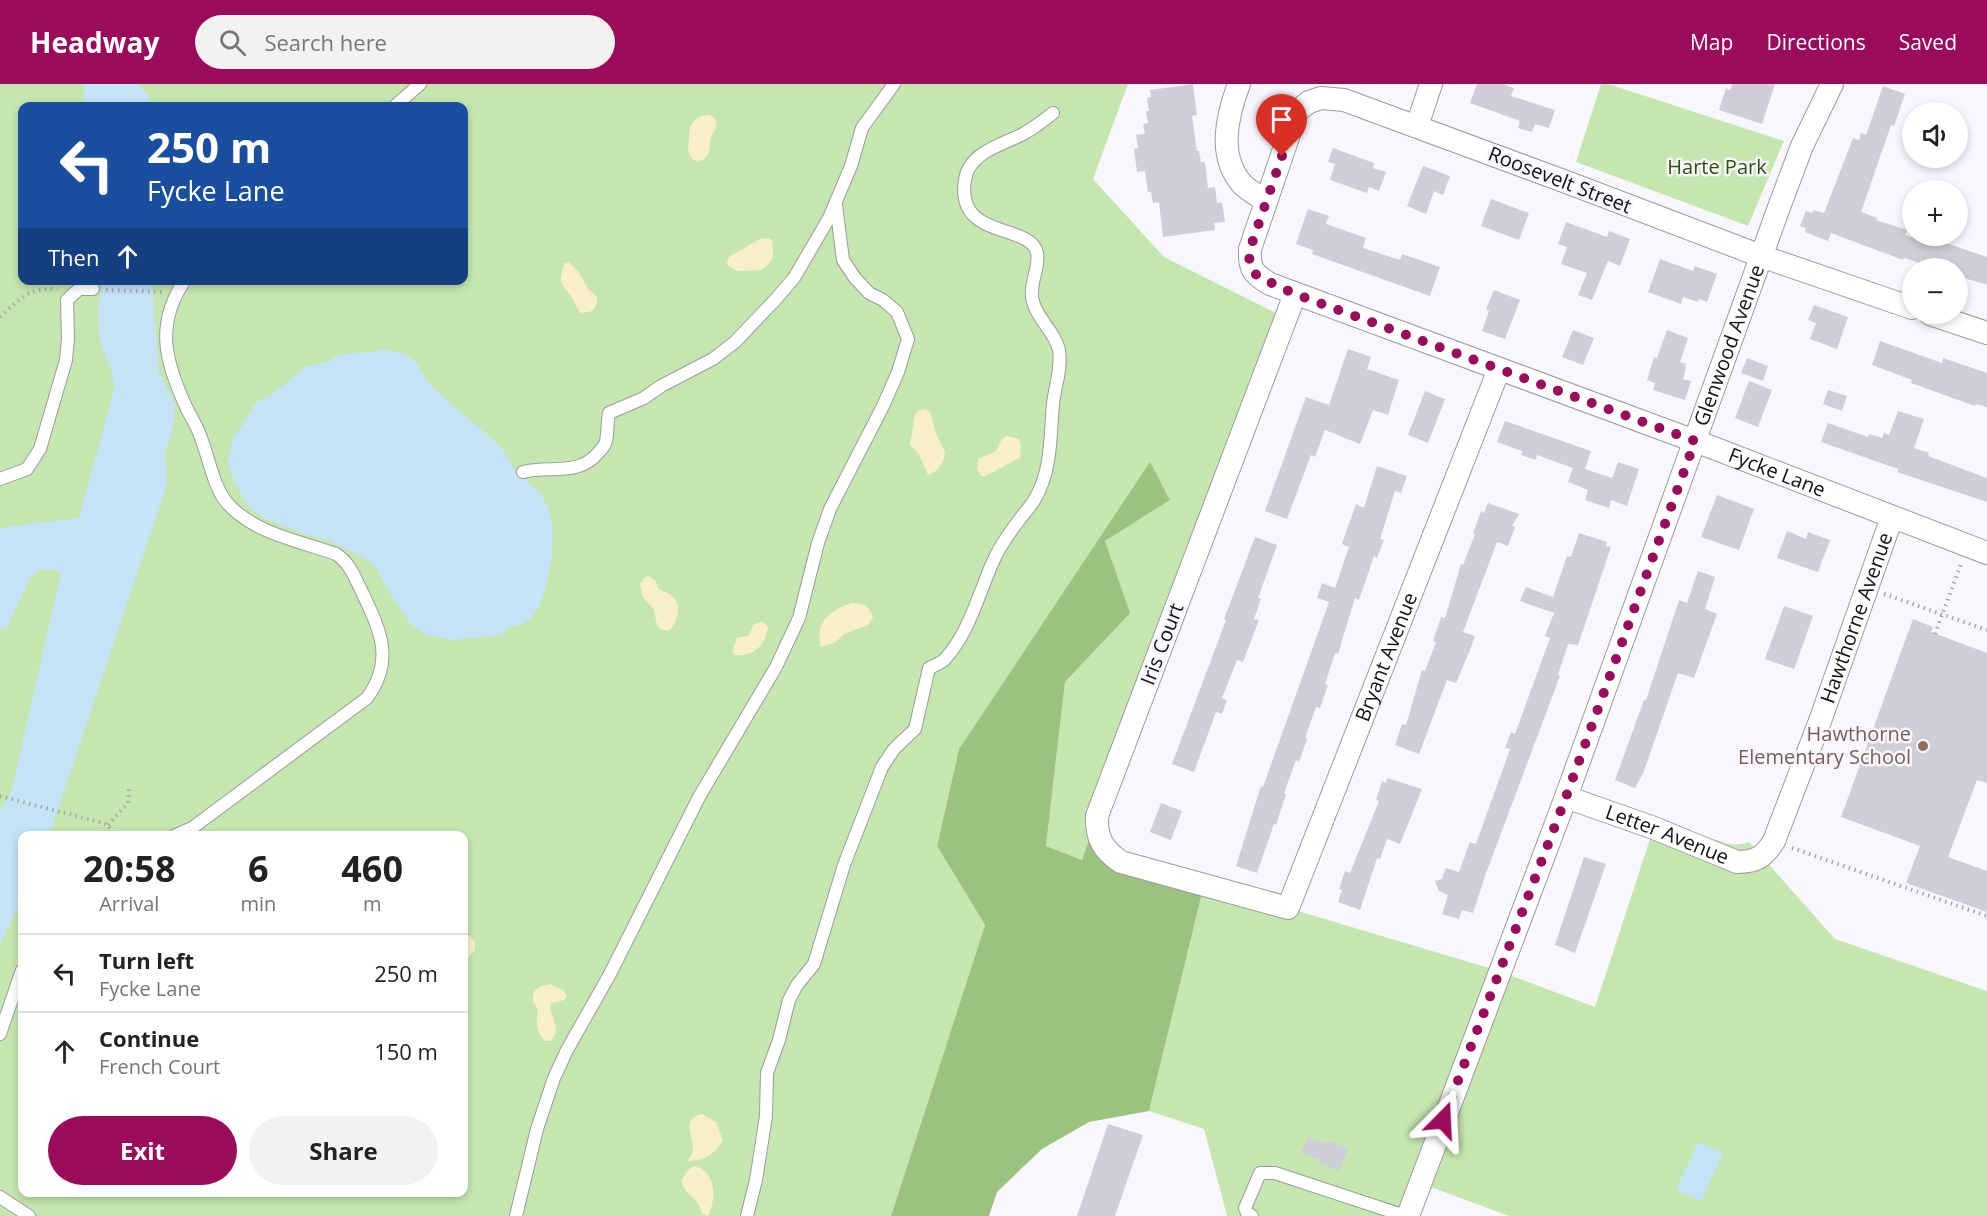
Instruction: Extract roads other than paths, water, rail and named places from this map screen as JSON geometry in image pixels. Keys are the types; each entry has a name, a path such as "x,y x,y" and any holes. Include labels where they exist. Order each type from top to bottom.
{"street":[{"path":"1239,84 1228,120 1226,149 1232,170 1244,186 1266,201"},
{"path":"1417,126 1431,84"},
{"name":"Glenwood Avenue","path":"1406,1216 1566,797 1802,146 1832,84"},
{"name":"Roosevelt Street","path":"1295,294 1257,276 1249,264 1250,249 1297,111 1309,102 1329,97 1344,100 1417,126 1761,256 1902,305"},
{"name":"Fycke Lane","path":"1295,294 1695,441 1987,553"},
{"name":"Iris Court","path":"1250,897 1121,862 1109,854 1101,843 1096,830 1097,816 1295,294"},
{"path":"1960,324 1987,333"},
{"name":"Bryant Avenue","path":"1250,897 1288,908 1499,369"},
{"name":"Hawthorne Avenue","path":"1771,846 1824,710 1892,517"},
{"name":"Letter Avenue","path":"1566,797 1654,828 1737,862 1752,862 1771,846"}],"lane":[{"path":"400,102 420,84"},
{"path":"523,472 546,468 556,471 592,461 606,443 605,429 609,413 644,398 661,386 713,359 735,342 794,278 836,205 862,128 894,84"},
{"path":"747,1216 756,1180 766,1116 767,1073 779,1040 789,1000 797,985 814,964 844,865 882,767 894,749 915,729 929,668 944,661 964,632 993,562 1006,539 1036,498 1047,469 1059,349 1038,315 1032,300 1031,284 1038,253 1033,244 1023,238 983,223 969,208 964,190 965,177 972,164 985,152 1025,133 1053,113"},
{"path":"516,1216 537,1129 554,1078 567,1050 610,974 699,797 776,667 799,618 818,543 830,509 884,406 898,372 908,339 897,312 883,300 869,293 843,260 836,205"},
{"path":"182,285 171,306 165,337 166,350 169,365 198,430 224,498 235,510 262,529 327,551 343,559 352,572 380,630 383,660 378,680 367,698 185,831"},
{"path":"0,479 27,469 40,449 66,360 67,300 79,289 93,289"},
{"path":"0,1034 18,982"},
{"path":"1252,1216 1245,1208 1260,1173 1266,1172 1406,1216"},
{"path":"0,1197 29,1216"}],"water":[{"path":"83,84 139,84 148,95 149,102 85,102"},
{"path":"102,285 152,285 159,373 175,404 173,428 165,453 167,485 50,831 18,831 18,908 0,944 0,812 12,789 61,572 42,569 31,576 7,628 0,629 0,528 79,518 114,390 112,373 99,333 98,310"},
{"path":"394,351 411,358 439,393 501,448 519,475 536,489 548,508 553,543 543,597 529,620 505,629 504,635 451,640 425,635 410,623 387,589 376,567 368,560 330,541 304,534 266,519 252,510 245,502 232,477 228,463 233,437 259,400 270,396 305,367 329,361 340,354"},
{"path":"1698,1142 1723,1153 1701,1201 1676,1190"}],"place":[{"name":"Hawthorne Elementary School","path":"1923,746"}],"park label":[{"name":"Harte Park","path":"1717,167"}]}
